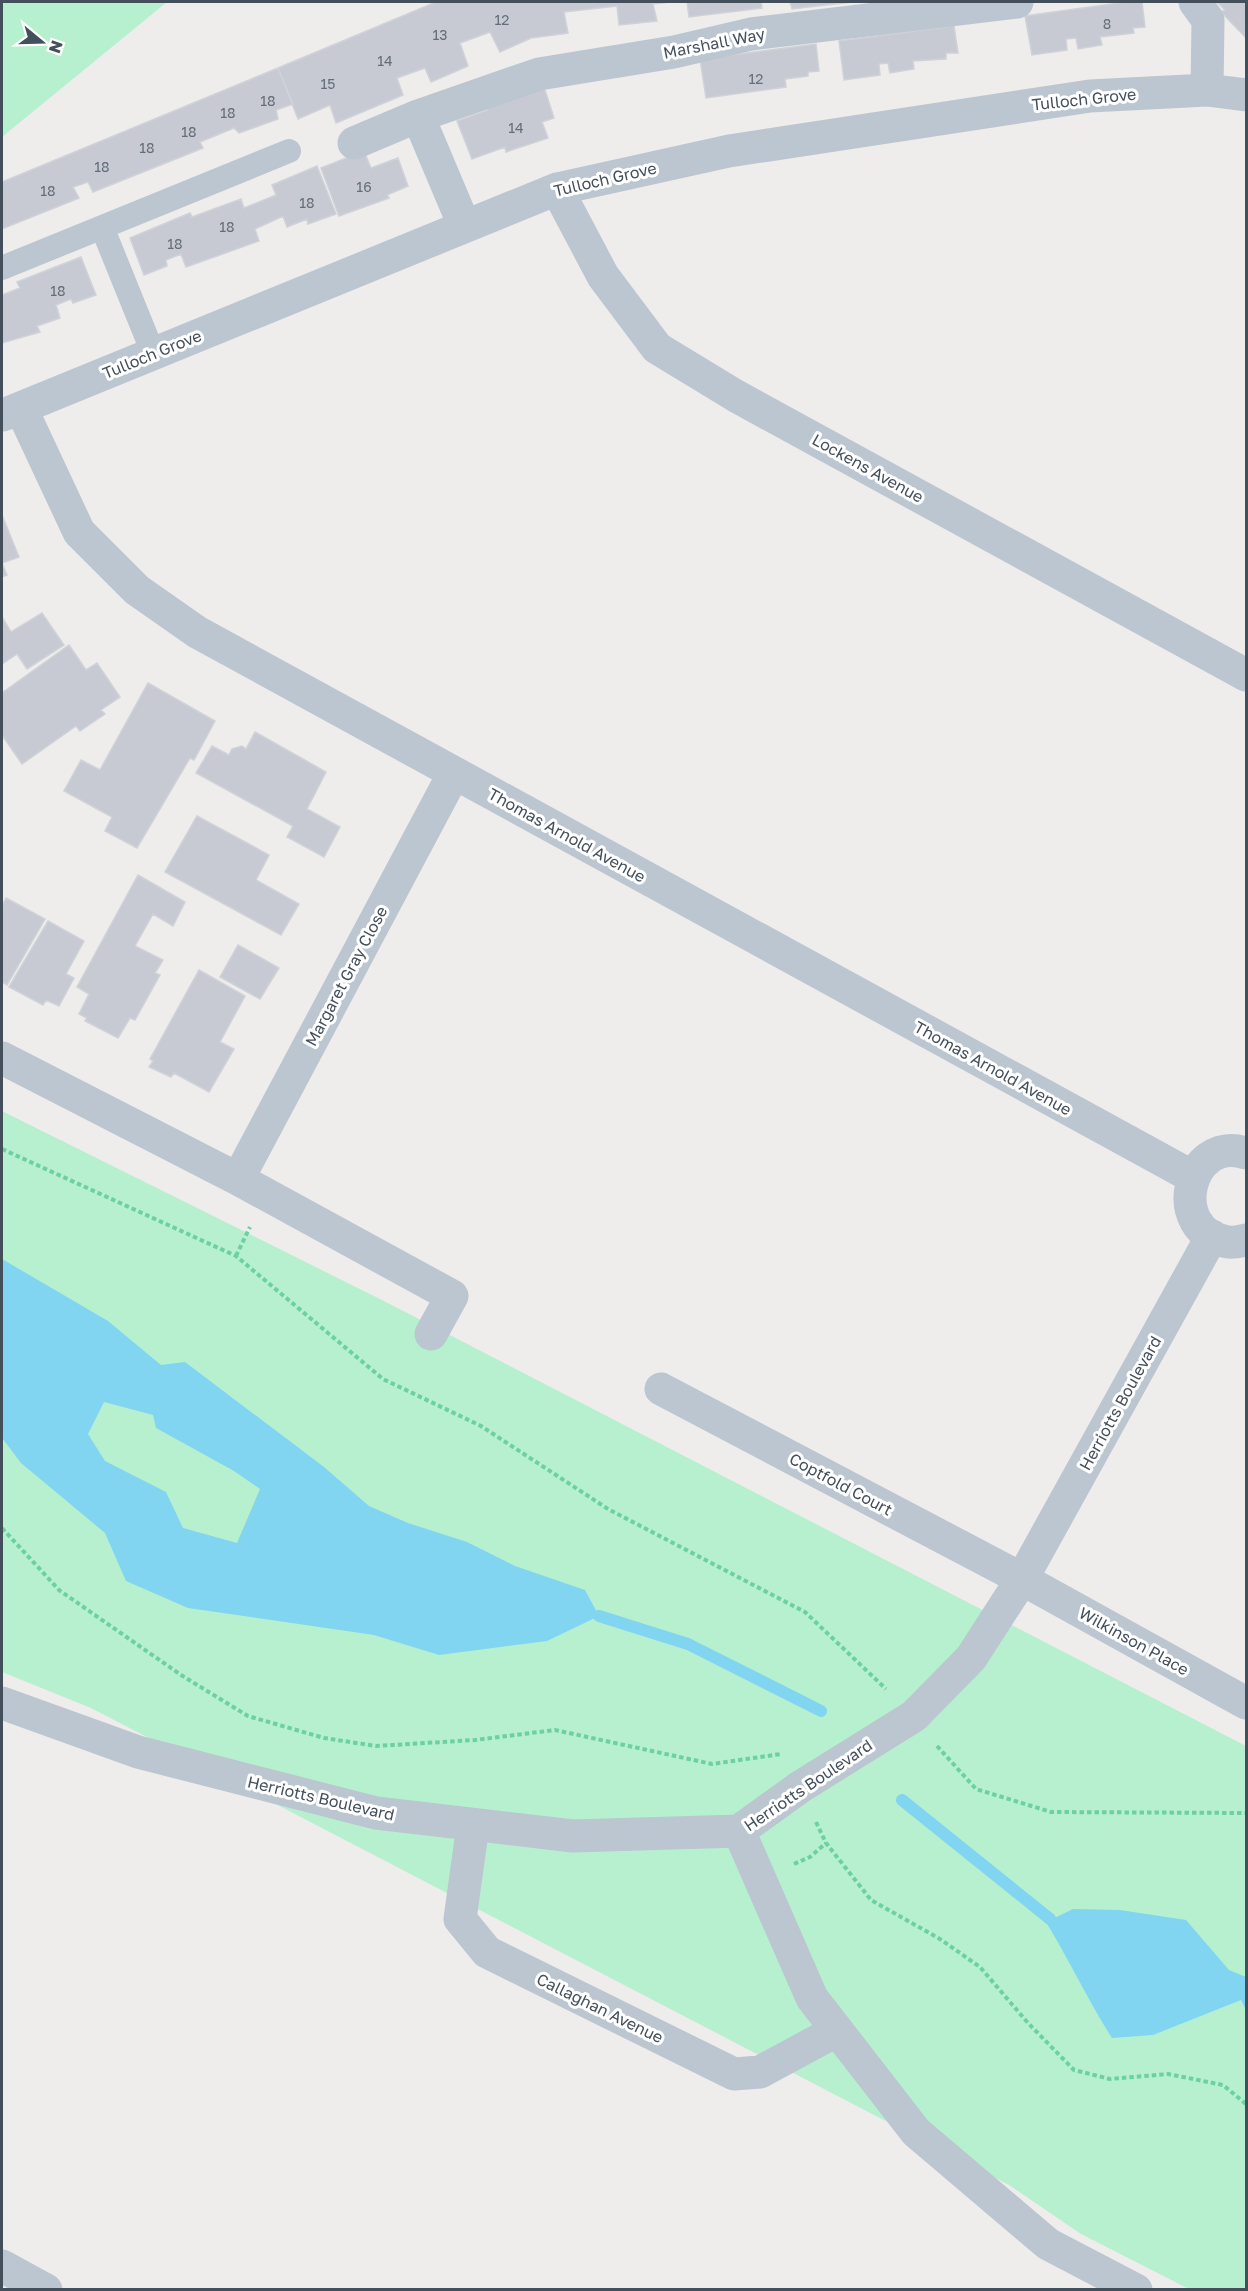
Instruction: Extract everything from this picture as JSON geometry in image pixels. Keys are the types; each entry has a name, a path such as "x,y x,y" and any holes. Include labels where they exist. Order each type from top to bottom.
{"street":[{"name":"Marshall Way","path":"354,143 417,116 539,74 674,52 751,34 1017,2"},
{"path":"1195,2 1208,20 1207,90"},
{"name":"Tulloch Grove","path":"11,412 464,225 557,189 729,151 1090,96 1207,90 1246,95"},
{"path":"417,116 464,225"},
{"name":"Lockens Avenue","path":"557,189 603,276 657,348 736,396 1246,675"},
{"name":"Thomas Arnold Avenue","path":"11,412 79,532 137,590 197,632 1193,1177"},
{"name":"Margaret Gray Close","path":"238,1179 454,773"},
{"path":"2,1058 238,1179 452,1296 431,1335"},
{"path":"1246,1153 1228,1151 1214,1155 1202,1164 1193,1177 1189,1194 1191,1210 1199,1225 1212,1236 1228,1242 1246,1240"},
{"name":"Herriotts Boulevard","path":"2,1703 138,1752 376,1813 573,1836 740,1831 800,1787 914,1716 971,1659 1022,1579 1212,1236"},
{"name":"Coptfold Court","path":"661,1389 1022,1579"},
{"name":"Wilkinson Place","path":"1022,1579 1246,1703"},
{"name":"Callaghan Avenue","path":"473,1826 460,1919 487,1952 734,2074 760,2072 836,2031"},
{"path":"740,1831 812,1998 916,2132 1048,2244 1136,2289"},
{"path":"2,2266 46,2289"}],"lane":[{"path":"2,268 289,151"},
{"path":"102,227 153,353"}],"path":[{"path":"2,1149 236,1256 383,1379 481,1426 608,1509 805,1612 914,1716 976,1789 1051,1812 1246,1813"},
{"path":"788,1866 810,1857 826,1843"}],"green space":[{"path":"2,2 167,2 2,137"},
{"path":"2,1111 382,1300 1246,1746 1246,2289 1189,2289 1081,2234 1009,2185 91,1708 2,1672"}],"water":[{"path":"2,1259 108,1321 161,1365 185,1362 324,1467 369,1506 408,1523 467,1542 515,1566 585,1590 599,1616 547,1641 439,1655 374,1635 188,1608 126,1581 105,1533 21,1463 2,1438","holes":["104,1402 153,1415 156,1428 234,1471 260,1489 237,1543 183,1528 166,1492 105,1461 88,1434"]},
{"path":"1073,1909 1120,1910 1186,1920 1229,1970 1246,1977 1246,2010 1241,2000 1153,2035 1112,2038 1046,1922"}],"building":[{"path":"436,2 670,2 653,4 657,21 619,25 617,6 564,12 568,33 531,38 500,52 490,32 460,43 468,66 431,82 425,68 397,78 403,95 336,123 330,105 298,119 278,68"},
{"path":"687,2 761,2 762,8 689,17"},
{"path":"790,2 852,2 792,9"},
{"path":"1126,2 1142,2 1145,27 1133,28 1134,33 1100,37 1102,45 1078,49 1076,38 1066,39 1067,50 1032,55 1025,16"},
{"path":"1217,2 1246,2 1246,38 1221,12 1225,10"},
{"path":"954,26 958,53 946,53 946,59 913,61 914,69 890,73 888,63 879,64 880,75 844,80 839,41"},
{"path":"816,44 819,71 808,72 808,76 785,79 786,87 706,98 700,59"},
{"path":"278,68 293,104 276,110 278,119 239,133 234,128 200,142 203,148 93,192 88,182 73,187 79,198 2,229 2,182"},
{"path":"544,87 554,118 542,122 548,138 506,152 505,147 472,159 457,121 488,110 487,106"},
{"path":"364,151 371,168 398,158 408,186 387,195 389,198 339,216 321,168"},
{"path":"317,166 336,214 308,224 307,219 287,227 283,216 255,229 259,241 186,267 181,254 166,260 167,266 144,275 130,238 190,213 192,217 241,199 244,208 276,195 272,185"},
{"path":"81,257 96,295 73,303 71,299 56,305 60,318 37,326 40,332 2,343 2,295 20,288 17,282"},
{"path":"2,515 19,557 2,563"},
{"path":"2,563 7,575 2,577"},
{"path":"42,613 64,645 27,669 17,654 2,664 2,617 11,632"},
{"path":"69,645 86,670 97,663 120,697 101,710 105,714 80,731 76,726 22,764 2,735 2,693"},
{"path":"148,683 215,721 194,760 190,758 137,848 105,831 112,817 64,791 81,760 100,770"},
{"path":"255,732 326,772 307,809 340,827 324,857 287,837 293,826 196,773 212,746 229,755 232,749 242,746 246,749"},
{"path":"197,816 269,855 256,880 299,904 281,935 165,872"},
{"path":"138,875 185,902 173,926 153,914 135,946 163,960 155,973 160,975 135,1020 130,1018 118,1038 85,1021 87,1018 79,1014 89,994 77,987"},
{"path":"6,898 45,919 7,985 2,982 2,906"},
{"path":"48,921 84,941 66,974 74,978 59,1006 46,1000 43,1005 9,987"},
{"path":"238,945 279,968 260,999 220,977"},
{"path":"199,970 245,996 220,1042 234,1049 209,1092 174,1073 171,1077 149,1067 153,1061 150,1059"}],"waterway":[{"path":"599,1616 688,1644 821,1711"},
{"path":"902,1800 1050,1919"}]}
